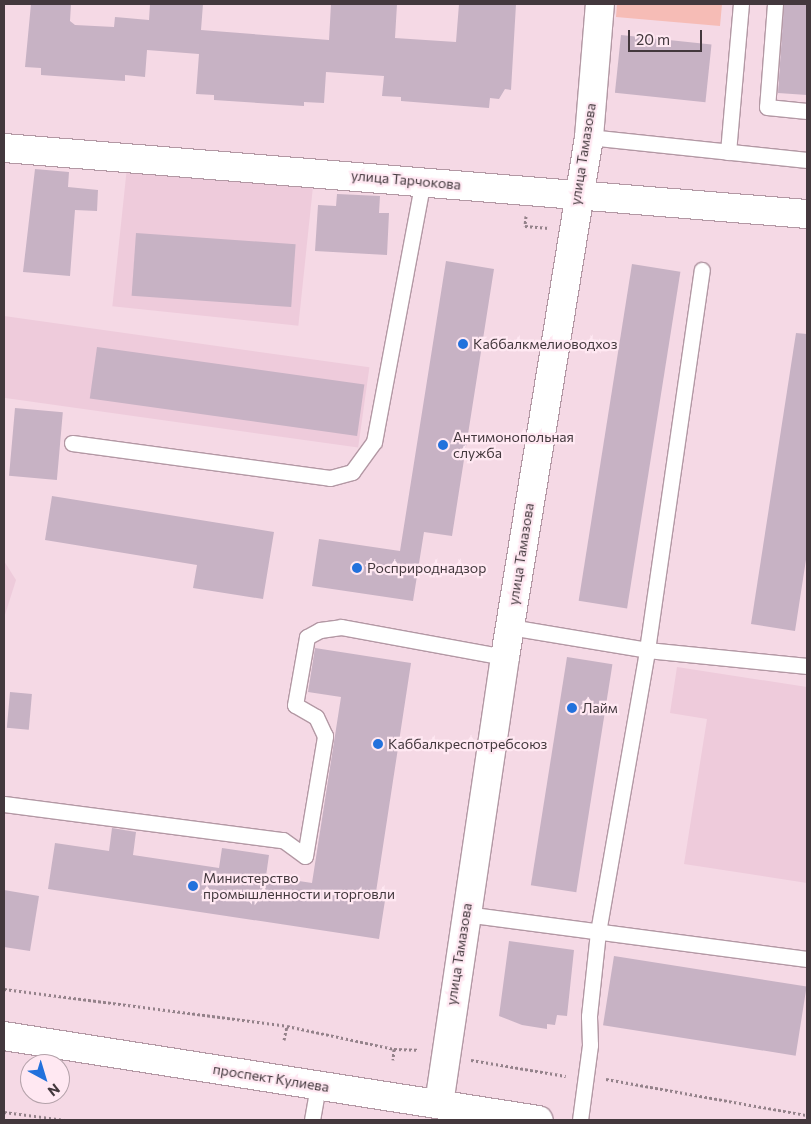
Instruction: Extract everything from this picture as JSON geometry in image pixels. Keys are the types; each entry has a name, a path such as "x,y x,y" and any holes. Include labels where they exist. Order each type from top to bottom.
{"street":[{"name":"улица Тамазова","path":"439,1104 465,914 577,195 589,137 600,4"},
{"name":"улица Тарчокова","path":"4,148 807,214"},
{"name":"проспект Кулиева","path":"4,1036 538,1120"}],"lane":[{"path":"728,152 741,4"},
{"path":"775,4 767,108 807,111"},
{"path":"589,137 807,160"},
{"path":"72,443 330,478 352,472 374,442 423,181"},
{"path":"580,1120 590,1045 589,1016 598,932 647,650 702,270"},
{"path":"510,626 647,650 807,666"},
{"path":"4,804 284,840 305,856 325,736 316,717 295,705 307,637 320,630 341,627 505,657"},
{"path":"465,914 807,959"},
{"path":"312,1120 318,1086"}],"path":[{"path":"526,210 525,226 554,228"},
{"path":"4,988 287,1026 394,1049 417,1050"},
{"path":"284,1040 287,1026"},
{"path":"393,1060 394,1049"},
{"path":"466,1058 568,1076"},
{"path":"606,1079 807,1115"},
{"path":"4,1112 66,1120"}],"shaded area":[{"path":"617,4 722,4 720,26 616,17"},
{"path":"127,167 313,187 298,326 112,306"},
{"path":"4,316 369,367 358,448 4,398"},
{"path":"4,561 16,580 4,618"},
{"path":"677,667 807,687 807,883 684,864 707,719 670,713"}],"building":[{"path":"31,4 71,4 70,21 75,25 114,27 115,17 149,20 150,4 203,4 201,30 329,40 331,4 397,4 395,38 456,42 459,4 516,4 511,90 505,89 499,99 490,98 489,108 401,101 401,97 382,96 384,76 326,72 324,103 304,102 304,106 214,100 214,95 196,94 199,54 147,50 145,77 125,75 125,81 41,75 41,68 25,67"},
{"path":"784,4 807,4 807,95 778,93"},
{"path":"621,35 712,45 705,102 615,93"},
{"path":"35,169 69,172 68,187 98,190 97,211 75,210 70,276 23,272"},
{"path":"337,194 380,196 379,213 389,213 387,255 315,251 318,205 336,206"},
{"path":"136,233 296,244 291,307 132,296"},
{"path":"446,261 494,269 452,536 424,532 413,601 312,586 319,539 400,551"},
{"path":"632,264 680,272 627,608 579,601"},
{"path":"796,333 807,334 807,553 795,631 751,624"},
{"path":"97,347 364,385 357,436 90,398"},
{"path":"15,408 63,412 57,480 9,476"},
{"path":"52,496 274,532 263,599 193,588 197,565 45,540"},
{"path":"315,648 411,663 376,892 386,894 379,939 48,889 55,843 109,851 112,828 136,832 133,855 219,868 222,848 269,855 266,876 312,883 341,697 308,692"},
{"path":"567,657 612,664 576,892 531,885"},
{"path":"10,692 32,694 29,730 7,728"},
{"path":"4,890 39,896 30,951 4,947"},
{"path":"509,941 574,950 567,1016 557,1015 555,1025 547,1024 547,1029 522,1025 499,1016"},
{"path":"614,956 807,987 796,1056 603,1025"}],"place":[{"name":"Каббалкмелиоводхоз","path":"463,344"},
{"name":"Антимонопольная служба","path":"443,445"},
{"name":"Росприроднадзор","path":"357,568"},
{"name":"Лайм","path":"572,708"},
{"name":"Каббалкреспотребсоюз","path":"378,744"},
{"name":"Министерство промышленности и торговли","path":"193,886"}]}
